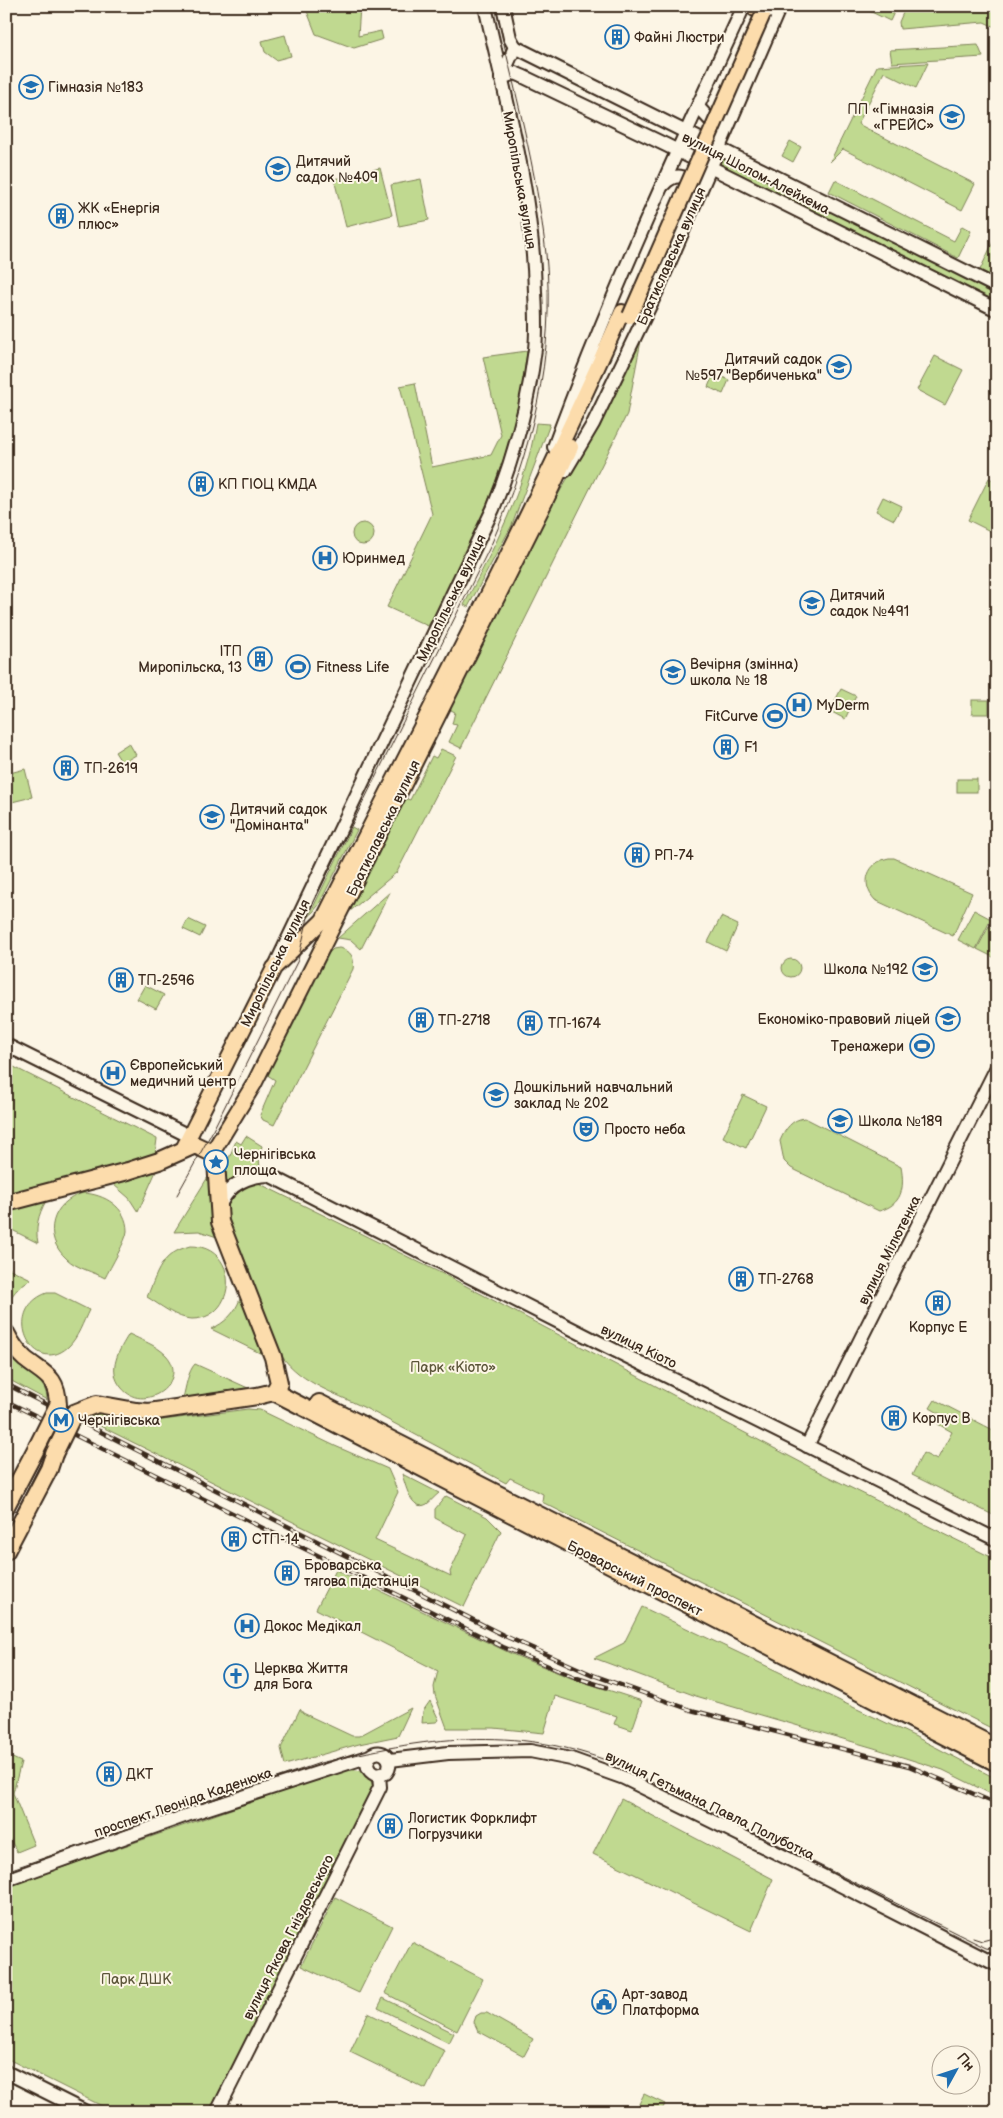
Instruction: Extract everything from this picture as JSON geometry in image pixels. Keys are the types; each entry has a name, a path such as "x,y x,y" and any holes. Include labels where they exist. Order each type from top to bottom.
{"highway":[{"path":"6,1204 128,1171 159,1160 186,1142 212,1153 217,1170 220,1222 273,1357 277,1387 257,1396 149,1412 97,1404 80,1410 54,1454 44,1478 6,1551"},
{"path":"6,1333 18,1352 46,1373 54,1382 58,1400 37,1447 6,1506"},
{"name":"Броварський проспект","path":"277,1387 997,1748"},
{"name":"Броварський проспект","path":"277,1387 997,1763"},
{"path":"58,1400 80,1410"}],"main road":[{"name":"Братиславська вулиця","path":"212,1153 254,1084 331,942 541,498 581,404 626,314 757,8"},
{"name":"Братиславська вулиця","path":"274,968 319,925 541,498"},
{"path":"319,925 321,936 331,942"},
{"name":"Миропільська вулиця","path":"186,1142 274,968"}],"street":[{"name":"Миропільська вулиця","path":"274,968 493,510 519,431 535,348 534,254 519,156 485,6"},
{"path":"501,78 515,47 510,38 503,6"},
{"name":"Братиславська вулиця","path":"541,498 594,424 658,289 780,6"},
{"name":"Братиславська вулиця","path":"541,498 569,404 677,151 698,106 757,8"},
{"name":"вулиця Шолом-Алейхема","path":"515,47 997,287"},
{"name":"вулиця Шолом-Алейхема","path":"501,78 515,73 997,310"},
{"path":"698,106 705,116 719,125 727,123 731,119"},
{"path":"664,184 670,177 679,176 686,178 695,186 698,195"},
{"path":"6,1045 186,1142"},
{"name":"вулиця Мілютенка","path":"807,1446 997,1067"},
{"name":"вулиця Кіото","path":"218,1211 221,1201 236,1184 251,1177 269,1176 997,1540"},
{"name":"вулиця Гетьмана Павла Полуботка","path":"390,1760 456,1753 530,1751 571,1759 598,1767 801,1865 997,1965"},
{"path":"380,1752 387,1755 390,1760 389,1770 379,1776 372,1773 368,1767 370,1756 380,1752"},
{"name":"проспект Леоніда Каденюка","path":"6,1880 187,1815 370,1756"},
{"name":"вулиця Якова Гніздовського","path":"217,2112 380,1787 379,1776"},
{"path":"6,2072 86,2112"}],"green space":[{"path":"305,6 360,6 358,36 381,31 383,39 354,48 316,34"},
{"path":"859,6 897,6 890,21"},
{"path":"906,6 997,6 997,28 984,22 900,29 899,22"},
{"path":"285,35 291,56 276,60 265,52 262,41"},
{"path":"978,45 983,57 892,63 890,50"},
{"path":"928,63 916,88 884,72 858,124 975,184 962,210 843,149 830,162 877,66"},
{"path":"790,141 801,147 793,162 782,156"},
{"path":"718,149 997,287 997,310 710,168"},
{"path":"380,168 392,215 346,227 334,179"},
{"path":"421,179 429,220 399,226 391,185"},
{"path":"835,180 954,241 962,226 971,231 958,258 829,192"},
{"path":"993,242 997,244 997,278 980,270"},
{"path":"643,330 627,414 461,748 449,742 457,725 452,724 455,712 449,709 544,519 607,410"},
{"path":"527,351 518,407 503,461 483,514 428,626 387,607 432,514 400,386 415,383 432,467 491,455 501,435 483,357"},
{"path":"935,356 963,370 945,405 917,390"},
{"path":"714,373 729,380 723,394 708,387"},
{"path":"536,423 550,424 512,525 468,607 464,605 508,517 517,494 525,471"},
{"path":"989,478 997,482 997,521 992,532 968,520"},
{"path":"883,497 902,506 894,520 876,511"},
{"path":"363,523 371,526 374,534 371,542 363,545 355,542 352,534 355,526"},
{"path":"841,689 856,696 845,719 830,711"},
{"path":"972,700 989,700 989,714 972,714"},
{"path":"129,743 136,755 122,763 115,752"},
{"path":"441,749 456,756 397,872 349,912 405,798 410,800 432,756 436,758"},
{"path":"25,769 32,797 12,802 6,782 6,774"},
{"path":"957,779 977,779 977,792 957,792"},
{"path":"352,827 357,830 318,906 308,918"},
{"path":"889,858 894,858 972,893 953,936 875,900 870,894 867,881 868,874 875,864"},
{"path":"390,892 361,949 351,940 338,938"},
{"path":"974,910 991,919 976,949 958,940"},
{"path":"721,917 738,925 726,951 708,942"},
{"path":"188,919 205,927 200,937 183,929"},
{"path":"989,926 997,930 997,959 977,949"},
{"path":"339,948 351,955 353,969 274,1125 263,1120 260,1115 275,1080 266,1074 324,958 333,949"},
{"path":"791,959 797,962 800,968 797,974 791,977 785,974 782,968 785,962"},
{"path":"145,985 164,995 156,1009 137,999"},
{"path":"6,1063 157,1139 155,1154 147,1160 6,1198"},
{"path":"743,1095 766,1106 746,1148 723,1137"},
{"path":"805,1118 901,1167 902,1189 893,1205 879,1211 791,1168 784,1161 780,1141 790,1125 796,1120"},
{"path":"246,1136 262,1146 259,1158 260,1168 235,1176 223,1188 225,1168 236,1141 241,1144"},
{"path":"157,1169 138,1212 129,1198 114,1185 114,1181"},
{"path":"211,1172 211,1204 218,1234 217,1237 199,1231 174,1232"},
{"name":"Парк «Кіото»","path":"254,1181 449,1277 825,1475 997,1560 997,1731 542,1502 543,1494 510,1478 506,1483 371,1411 322,1388 299,1374 281,1355 228,1228 228,1204 230,1199 239,1190"},
{"path":"83,1193 99,1196 113,1203 123,1215 126,1223 126,1235 105,1278 71,1262 59,1250 54,1240 52,1230 57,1212 72,1197"},
{"path":"42,1198 46,1201 38,1222 38,1243 6,1227 6,1207"},
{"path":"190,1246 206,1249 218,1257 225,1269 227,1282 225,1296 219,1307 207,1316 192,1319 180,1317 147,1297 161,1265 166,1259 180,1249"},
{"path":"6,1267 31,1279 15,1291 6,1309"},
{"path":"47,1293 55,1293 89,1310 72,1343 55,1354 43,1354 34,1348 27,1338 24,1326 26,1313 33,1301"},
{"path":"240,1299 245,1299 268,1357 211,1329 229,1317"},
{"path":"129,1334 158,1348 166,1355 172,1365 173,1375 169,1384 161,1392 141,1398 130,1395 121,1387 117,1380 115,1374 116,1360"},
{"path":"6,1353 38,1379 46,1392 47,1400 6,1378"},
{"path":"195,1364 248,1388 183,1398 189,1375"},
{"path":"935,1400 997,1432 997,1517 912,1475 923,1453 937,1460 952,1432 938,1424 942,1415 930,1408"},
{"path":"248,1409 260,1410 388,1469 398,1492 375,1540 451,1576 450,1572 467,1535 435,1518 435,1509 446,1496 487,1517 501,1531 464,1607 86,1419 89,1415 104,1413 147,1422"},
{"path":"402,1474 439,1493 427,1504 421,1506 417,1504 413,1501 407,1490"},
{"path":"336,1570 512,1654 571,1678 642,1701 632,1730 614,1724 617,1716 555,1696 544,1733 494,1728 447,1728 435,1695 434,1687 438,1671 316,1609"},
{"path":"642,1607 914,1736 997,1779 997,1797 943,1770 696,1696 594,1658 624,1643"},
{"path":"430,1701 439,1720 422,1723 423,1711"},
{"path":"411,1708 398,1736 359,1744 285,1765 281,1748 300,1709 303,1713 352,1736 359,1736"},
{"path":"6,1755 21,1762 13,1793 34,1845 17,1852 6,1832"},
{"name":"Парк ДШК","path":"354,1770 367,1774 373,1788 213,2112 114,2112 6,2058 6,1887 341,1771"},
{"path":"621,1799 773,1879 751,1931 593,1854"},
{"path":"335,1897 392,1926 359,1993 301,1966"},
{"path":"412,1942 483,1979 457,2031 385,1993"},
{"path":"383,1998 454,2033 449,2043 378,2008"},
{"path":"368,2013 445,2051 426,2089 350,2052"},
{"path":"481,2013 487,2013 533,2039 524,2056 478,2031 474,2022 476,2016"},
{"path":"644,2094 665,2104 661,2112 636,2110"}],"tram line":[{"path":"177,1195 211,1134 298,960 310,909 491,545 518,475 529,439 544,366 548,292 546,254 531,160 495,6"},
{"path":"6,1532 68,1409"},
{"path":"6,1871 320,1763 358,1754 432,1742 468,1739 505,1739 541,1743 578,1751 616,1764 986,1948 997,1950"},
{"path":"973,1938 982,1941 997,1937"}],"railway":[{"path":"6,1384 507,1637 593,1675 691,1710 909,1766 997,1804"},
{"path":"6,1401 503,1647 577,1678 606,1687"}],"place":[{"name":"Файні Люстри","path":"617,37"},
{"name":"Гімназія №183","path":"31,87"},
{"name":"ПП «Гімназія «ГРЕЙС»","path":"952,117"},
{"name":"Дитячий садок №409","path":"278,169"},
{"name":"ЖК «Енергія плюс»","path":"61,216"},
{"name":"Дитячий садок №597 \"Вербиченька\"","path":"839,367"},
{"name":"КП ГІОЦ КМДА","path":"201,484"},
{"name":"Юринмед","path":"325,558"},
{"name":"Дитячий садок №491","path":"812,603"},
{"name":"ІТП Миропільска, 13","path":"260,659"},
{"name":"Fitness Life","path":"298,667"},
{"name":"Вечірня (змінна) школа № 18","path":"673,672"},
{"name":"MyDerm","path":"799,705"},
{"name":"FitCurve","path":"775,716"},
{"name":"F1","path":"726,747"},
{"name":"ТП-2619","path":"66,768"},
{"name":"Дитячий садок \"Домінанта\"","path":"212,817"},
{"name":"РП-74","path":"637,855"},
{"name":"Школа №192","path":"925,969"},
{"name":"ТП-2596","path":"121,980"},
{"name":"Економіко-правовий ліцей","path":"948,1019"},
{"name":"ТП-2718","path":"421,1020"},
{"name":"ТП-1674","path":"530,1023"},
{"name":"Тренажери","path":"922,1046"},
{"name":"Європейський медичний центр","path":"113,1073"},
{"name":"Дошкільний навчальний заклад № 202","path":"496,1095"},
{"name":"Школа №189","path":"840,1121"},
{"name":"Просто неба","path":"586,1129"},
{"name":"Чернігівська площа","path":"216,1162"},
{"name":"ТП-2768","path":"741,1279"},
{"name":"Корпус Е","path":"938,1303"},
{"name":"Корпус В","path":"894,1418"},
{"name":"Чернігівська","path":"61,1420"},
{"name":"СТП-14","path":"234,1539"},
{"name":"Броварська тягова підстанція","path":"287,1573"},
{"name":"Докос Медікал","path":"247,1626"},
{"name":"Церква Життя для Бога","path":"236,1676"},
{"name":"ДКТ","path":"109,1774"},
{"name":"Логистик Форклифт Погрузчики","path":"390,1826"},
{"name":"Арт-завод Платформа","path":"604,2002"}]}
